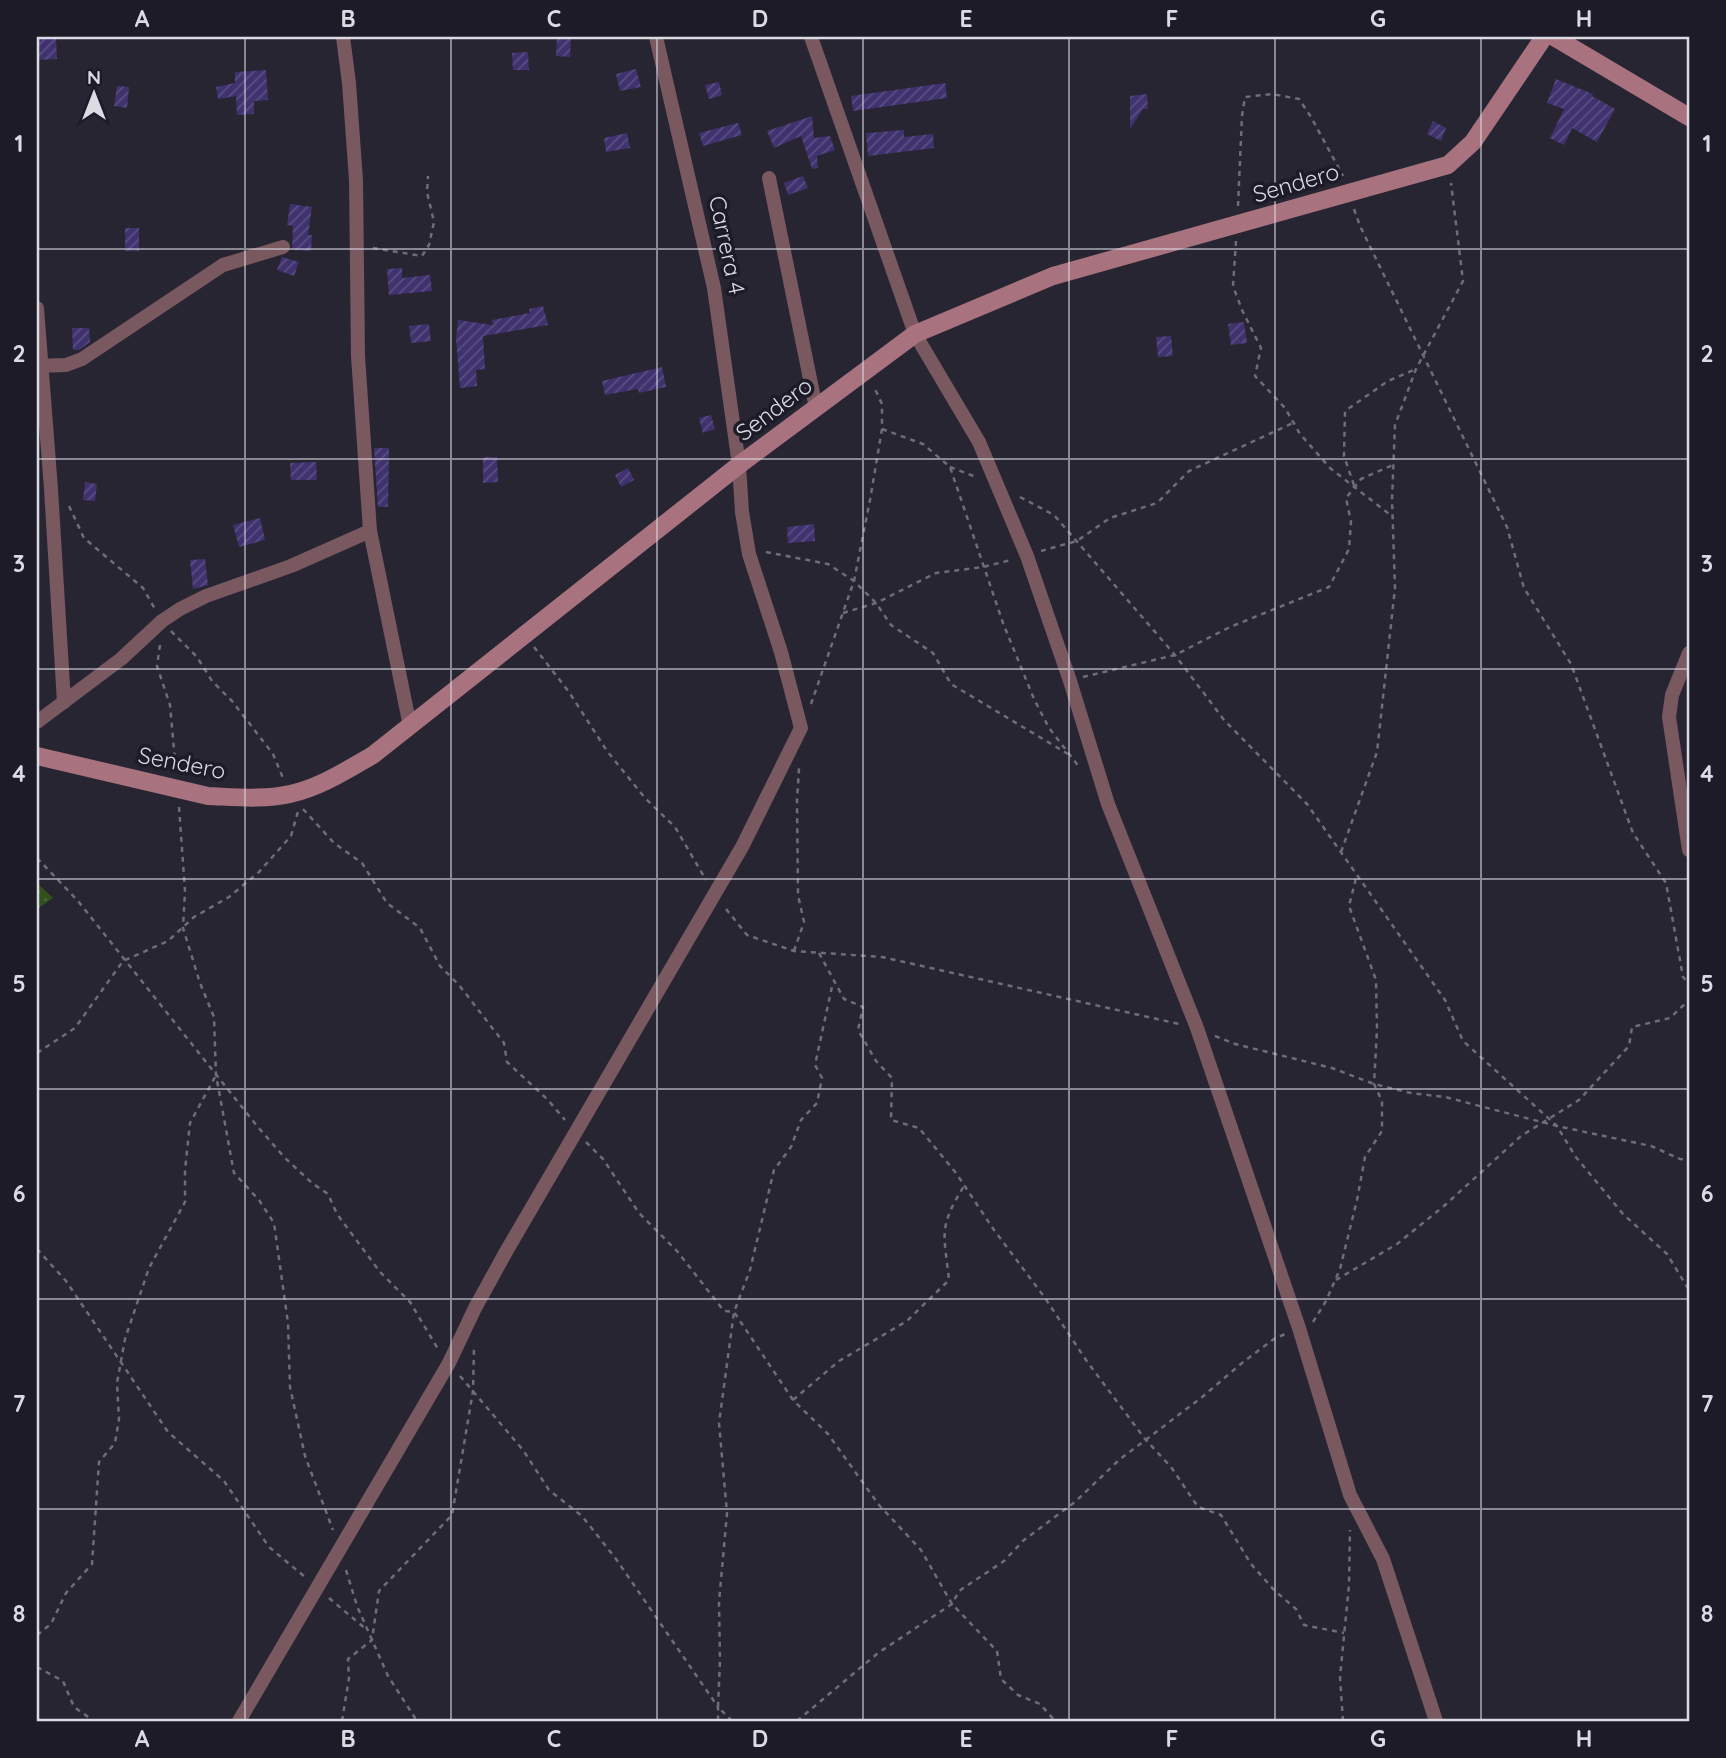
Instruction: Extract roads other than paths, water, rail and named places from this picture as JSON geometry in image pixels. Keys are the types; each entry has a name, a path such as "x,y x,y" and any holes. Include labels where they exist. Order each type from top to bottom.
{"main road":[{"name":"Sendero","path":"37,756 208,796 290,794 344,772 373,755 739,466 915,334 1054,276 1448,165 1473,142 1545,37"},
{"path":"1554,37 1689,117"}],"street":[{"path":"342,37 356,180 358,356 370,530 410,726"},
{"name":"Carrera 4","path":"239,1721 449,1363 506,1250 743,847 801,728 781,652 749,554 714,288 656,37"},
{"path":"811,37 915,334 979,442 1027,555 1108,804 1197,1028 1299,1328 1350,1496 1383,1559 1436,1721"},
{"path":"769,178 816,408"},
{"path":"39,366 66,365 82,359 223,265 284,247"},
{"path":"37,308 64,702"},
{"path":"37,722 121,659 162,621 206,596 291,566 370,530"},
{"path":"1689,653 1672,695 1669,717 1689,850"}]}
